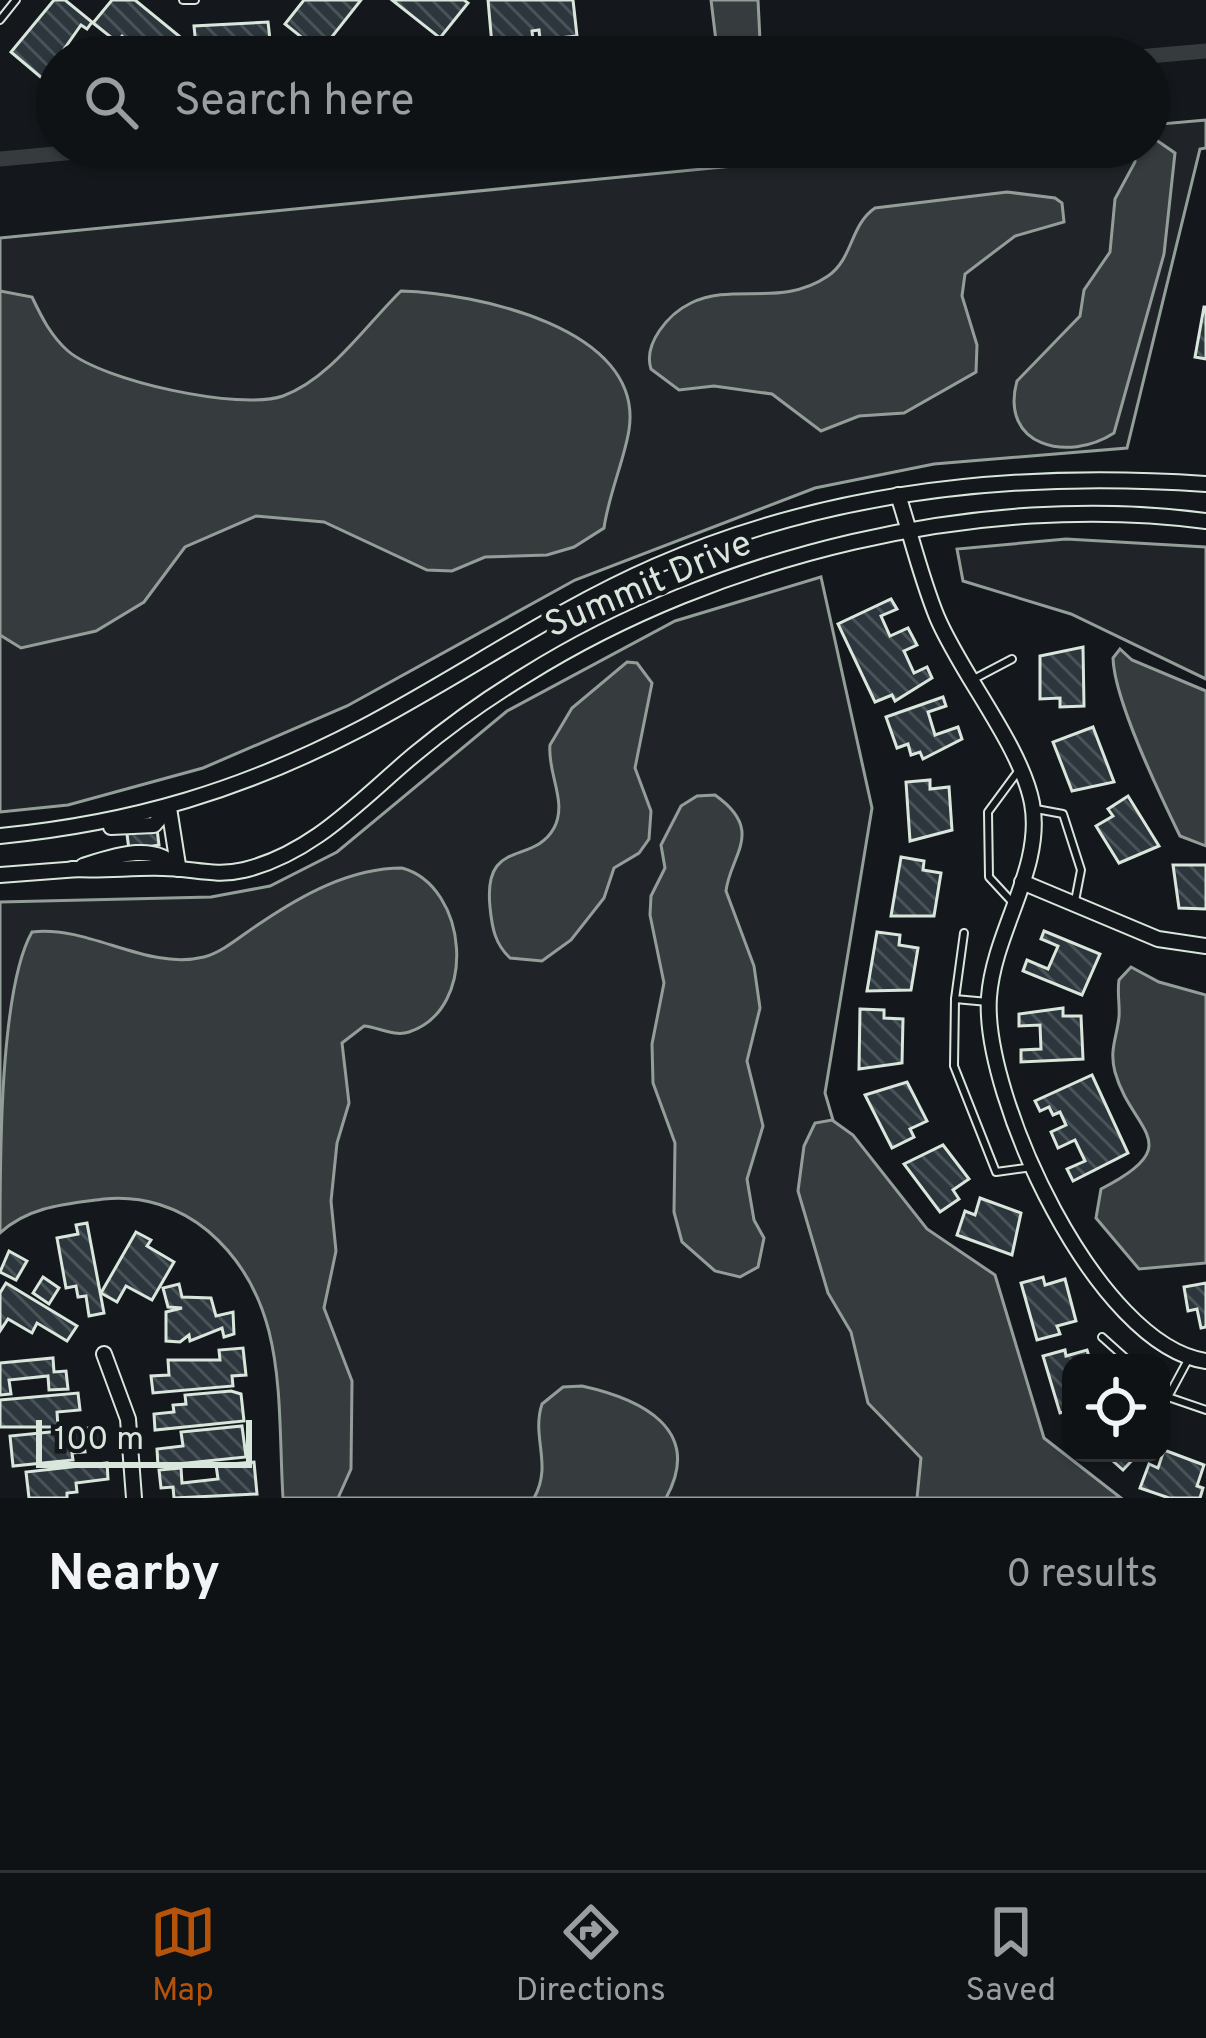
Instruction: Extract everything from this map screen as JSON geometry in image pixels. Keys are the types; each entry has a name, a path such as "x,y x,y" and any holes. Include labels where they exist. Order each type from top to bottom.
{"street":[{"name":"Summit Drive","path":"0,836 99,825 170,808 359,730 540,624 658,565 785,521 898,495 1090,478 1206,484"},
{"path":"898,495 938,617 1019,770 1032,809 1033,843 1000,936 988,1002 995,1069 1035,1167 1082,1256 1127,1314 1189,1358 1206,1361"},
{"name":"Summit Drive","path":"0,875 153,861 178,870 218,874 294,850 491,698 573,647 740,574 910,531 1064,518 1206,521"},
{"path":"170,808 178,870"},
{"path":"1022,882 1158,939 1206,946"},
{"path":"104,1354 128,1419 134,1498"}],"lane":[{"path":"0,20 16,0"},
{"path":"183,0 195,0"},
{"path":"970,681 1012,658"},
{"path":"1012,903 989,877 988,812 1019,770"},
{"path":"1032,809 1063,814 1081,870 1074,905"},
{"path":"964,933 955,999 954,1066 995,1172 1035,1167"},
{"path":"955,999 988,1002"},
{"path":"1102,1337 1121,1354"},
{"path":"1170,1385 1189,1358"},
{"path":"1170,1396 1206,1410"}],"shaded area":[{"path":"711,0 758,0 760,36 715,36"},
{"path":"1206,120 1206,148 1200,149 1127,448 934,464 815,488 575,580 347,706 203,768 68,805 0,812 0,238 712,168 1170,168 1170,123"},
{"path":"1170,150 1175,153 1164,254 1114,433 1077,447 1042,443 1018,421 1017,381 1080,316 1084,290 1110,252 1115,199 1132,168 1170,168"},
{"path":"1007,192 1055,198 1062,203 1064,222 1015,236 965,274 962,296 977,345 976,372 904,413 859,416 821,431 772,394 714,386 679,390 651,369 654,340 682,308 724,294 793,291 828,276 875,208"},
{"path":"0,291 32,297 57,339 86,362 140,382 236,400 263,400 300,388 332,364 401,291 469,299 548,323 583,341 610,365 627,395 629,430 604,528 574,547 547,555 485,557 452,571 427,570 324,522 256,516 185,547 144,602 96,631 21,648 0,635"},
{"path":"1066,539 1206,547 1206,679 1071,614 963,581 957,549"},
{"path":"821,577 872,808 825,1093 919,1412 1078,1498 299,1498 276,1199 0,1175 0,902 211,897 270,886 337,852 507,711 675,621"},
{"path":"1120,649 1132,660 1206,691 1206,846 1180,836 1150,773 1115,676 1113,658"},
{"path":"627,662 637,663 652,683 635,768 651,811 649,839 639,853 614,868 604,898 571,940 542,961 510,958 492,922 494,870 512,855 534,847 554,828 559,808 550,745 572,708"},
{"path":"715,795 739,820 742,832 726,891 754,966 760,1008 747,1061 763,1126 747,1179 754,1220 764,1238 758,1267 740,1277 715,1271 682,1242 674,1212 675,1143 653,1083 652,1044 664,983 650,915 651,896 665,868 661,845 681,806 697,796"},
{"path":"402,868 424,879 441,898 452,922 455,975 447,999 432,1019 403,1033 364,1026 342,1043 349,1103 337,1143 331,1201 336,1251 324,1308 352,1381 351,1469 338,1498 283,1498 278,1389 266,1320 234,1258 208,1231 159,1204 118,1198 49,1208 23,1217 0,1233 4,1075 14,992 32,932 75,935 161,958 204,957 327,885"},
{"path":"1131,967 1159,982 1206,995 1206,1263 1139,1269 1096,1218 1101,1189 1128,1173 1149,1148 1113,1064 1119,980"},
{"path":"832,1120 853,1135 927,1229 995,1275 1044,1438 1062,1452 1062,1462 1075,1462 1121,1498 917,1498 921,1458 868,1403 851,1332 828,1293 798,1191 804,1146 815,1123"},
{"path":"582,1386 645,1409 672,1436 676,1474 666,1498 534,1498 542,1474 542,1404 563,1387"}],"building":[{"path":"54,0 65,0 92,22 87,29 81,25 73,36 36,36 36,73 11,52"},
{"path":"112,0 135,0 179,36 109,36 93,23"},
{"path":"304,0 361,0 333,36 300,36 285,24"},
{"path":"392,0 468,3 437,36"},
{"path":"488,0 573,0 577,36 540,36 539,30 532,31 533,36 491,36"},
{"path":"268,22 270,36 195,36 194,26"},
{"path":"1206,307 1206,359 1195,357"},
{"path":"891,599 897,609 881,616 890,636 908,628 917,645 904,651 914,673 927,667 932,678 895,701 892,695 875,702 838,624"},
{"path":"1083,647 1084,706 1060,707 1060,698 1040,699 1040,656"},
{"path":"943,697 946,706 928,712 935,735 958,727 962,739 923,759 920,752 911,755 908,744 897,748 886,717"},
{"path":"1093,727 1114,782 1072,791 1053,742"},
{"path":"930,780 930,789 949,787 952,830 910,841 906,782"},
{"path":"1128,796 1159,846 1119,863 1096,826 1113,816 1108,809"},
{"path":"157,829 159,845 129,850 127,834"},
{"path":"901,857 924,861 923,870 941,873 934,916 891,916"},
{"path":"1173,865 1206,865 1206,909 1179,908"},
{"path":"1044,931 1100,954 1082,995 1023,971 1027,960 1048,969 1058,946 1041,939"},
{"path":"877,932 900,935 899,945 918,948 911,990 867,991"},
{"path":"1063,1008 1063,1016 1081,1016 1083,1059 1021,1062 1021,1050 1041,1049 1040,1025 1019,1026 1019,1014"},
{"path":"860,1009 884,1010 884,1018 903,1019 902,1063 859,1069"},
{"path":"1092,1075 1128,1153 1073,1181 1067,1169 1085,1161 1075,1140 1058,1148 1051,1132 1066,1125 1060,1112 1053,1115 1049,1107 1040,1111 1035,1101"},
{"path":"907,1082 927,1121 910,1129 914,1137 892,1148 865,1095"},
{"path":"943,1145 969,1179 953,1190 959,1199 940,1212 904,1164"},
{"path":"980,1198 1021,1213 1012,1255 957,1235 965,1211 975,1215"},
{"path":"87,1223 104,1313 89,1316 86,1296 78,1297 76,1286 66,1288 57,1238 78,1234 76,1225"},
{"path":"136,1232 151,1240 147,1246 174,1262 152,1300 126,1286 117,1302 101,1293"},
{"path":"9,1251 27,1261 16,1280 0,1272"},
{"path":"43,1277 59,1288 49,1304 33,1293"},
{"path":"1043,1277 1045,1285 1065,1279 1076,1321 1057,1326 1060,1334 1037,1340 1021,1283"},
{"path":"6,1283 77,1326 67,1341 37,1323 32,1333 8,1319 0,1331 0,1293"},
{"path":"1206,1283 1206,1327 1201,1328 1197,1309 1188,1311 1184,1287"},
{"path":"179,1284 182,1297 211,1298 216,1316 233,1312 234,1334 224,1337 222,1328 190,1341 189,1335 180,1342 166,1341 166,1312 182,1308 168,1307 163,1288"},
{"path":"243,1348 246,1375 232,1376 233,1386 153,1393 151,1376 169,1375 168,1360 220,1360 219,1350"},
{"path":"1065,1350 1062,1412 1060,1413 1043,1356"},
{"path":"53,1358 54,1372 66,1371 68,1389 49,1390 48,1376 9,1380 11,1394 0,1395 0,1363"},
{"path":"78,1393 80,1410 57,1412 58,1427 0,1427 0,1400"},
{"path":"241,1394 244,1421 155,1430 154,1414 174,1412 173,1405 186,1404 185,1395"},
{"path":"242,1426 246,1457 158,1466 157,1449 183,1446 181,1432"},
{"path":"100,1427 102,1444 84,1445 85,1452 72,1453 73,1460 13,1466 10,1436"},
{"path":"1170,1452 1204,1465 1197,1486 1203,1488 1200,1498 1169,1498 1140,1488 1149,1464 1158,1468 1160,1462 1170,1462"},
{"path":"254,1462 257,1494 174,1498 173,1487 161,1488 159,1470 181,1468 182,1483 218,1479 216,1465"},
{"path":"107,1463 108,1479 76,1483 77,1492 67,1493 67,1498 29,1498 26,1472"}],"waterway":[{"path":"1170,54 1206,51"},
{"path":"0,159 36,156"}]}
